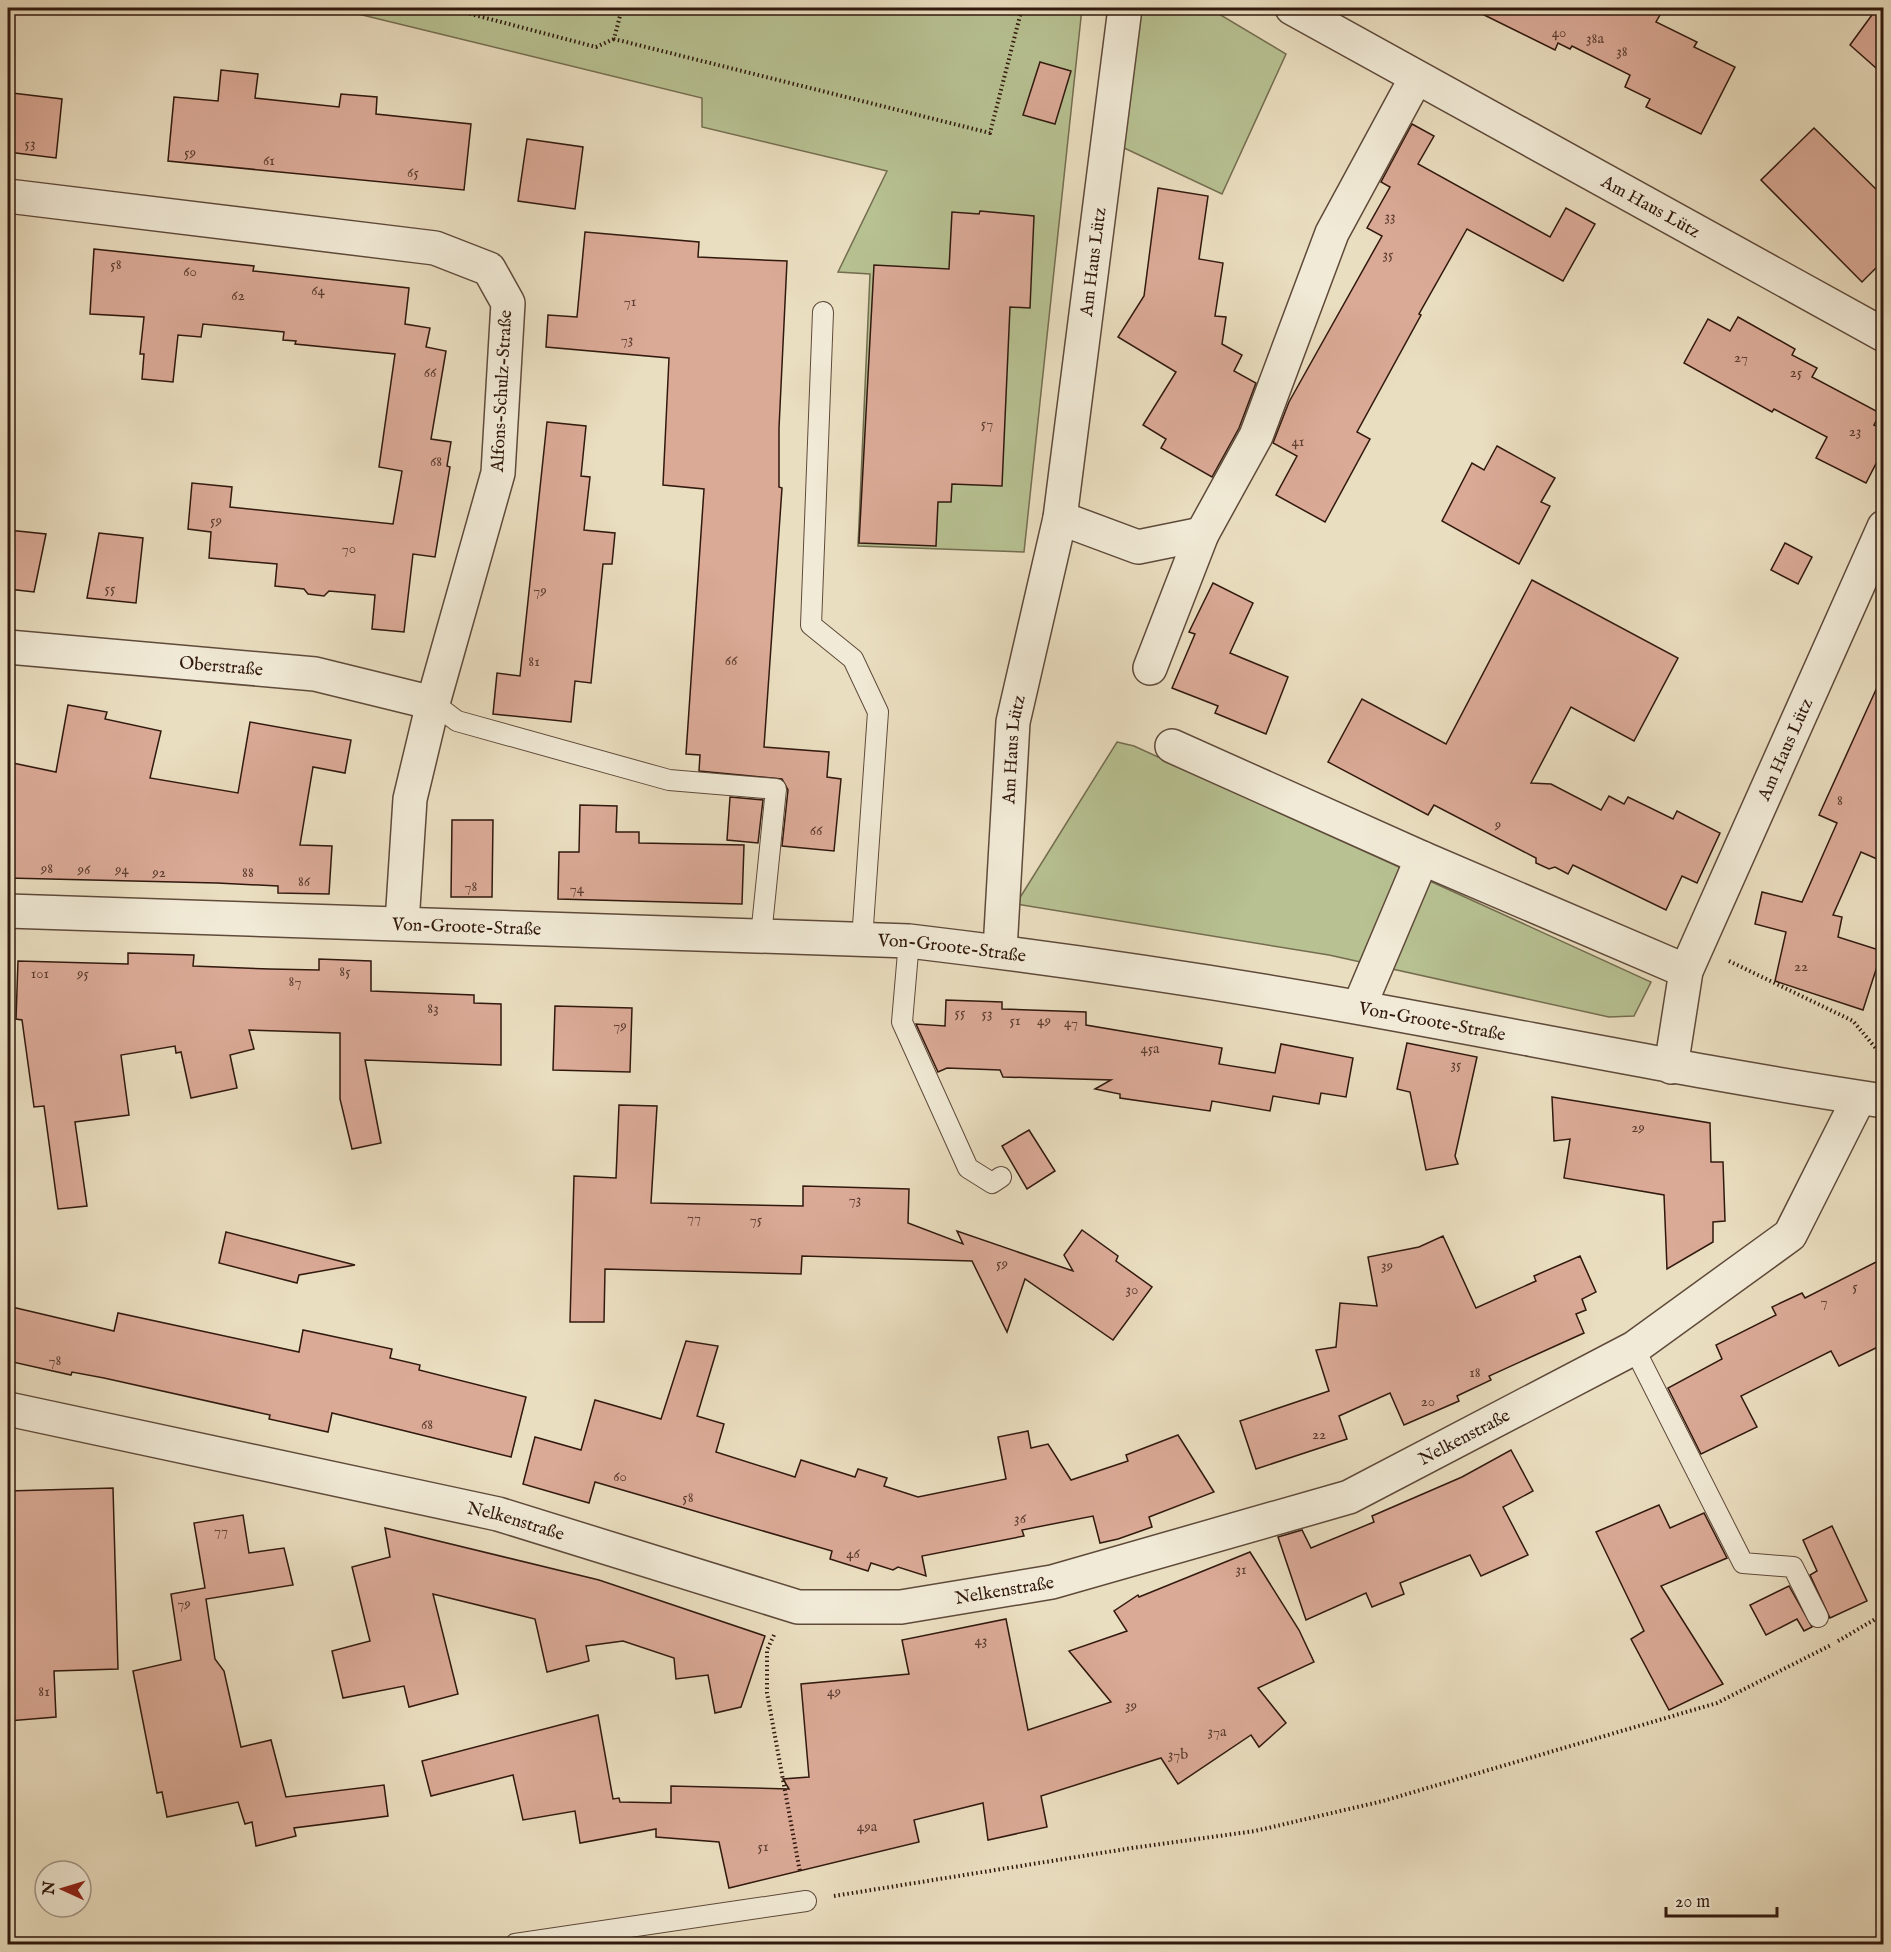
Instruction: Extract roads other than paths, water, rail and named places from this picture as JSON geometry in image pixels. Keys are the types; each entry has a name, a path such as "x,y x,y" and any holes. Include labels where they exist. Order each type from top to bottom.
{"street":[{"name":"Am Haus Lütz","path":"1000,950 1013,722 1060,518 1125,8"},
{"name":"Am Haus Lütz","path":"1292,8 1884,335"},
{"path":"1150,668 1202,534 1256,436 1332,233 1416,78"},
{"name":"Alfons-Schulz-Straße","path":"8,196 435,248 489,268 508,303 498,473 433,703 410,799 402,923"},
{"path":"1060,518 1138,547 1202,534"},
{"name":"Am Haus Lütz","path":"1671,1066 1692,958 1884,527"},
{"name":"Oberstraße","path":"8,647 315,674 433,703"},
{"path":"1172,746 1422,858 1692,958"},
{"path":"1359,1007 1422,858"},
{"name":"Von-Groote-Straße","path":"8,911 909,941 1000,950 1359,1007 1671,1066 1871,1099"},
{"name":"Nelkenstraße","path":"8,1409 498,1514 798,1607 901,1607 1052,1582 1349,1497 1634,1348 1790,1235 1871,1099"}],"lane":[{"path":"823,312 811,625 853,659 878,712 862,940"},
{"path":"433,703 457,720 669,780 776,789 761,936"},
{"path":"909,941 902,1022 968,1168 992,1183 1001,1177"},
{"path":"1634,1348 1743,1563 1793,1567 1818,1617"},
{"path":"515,1944 806,1901"}]}
